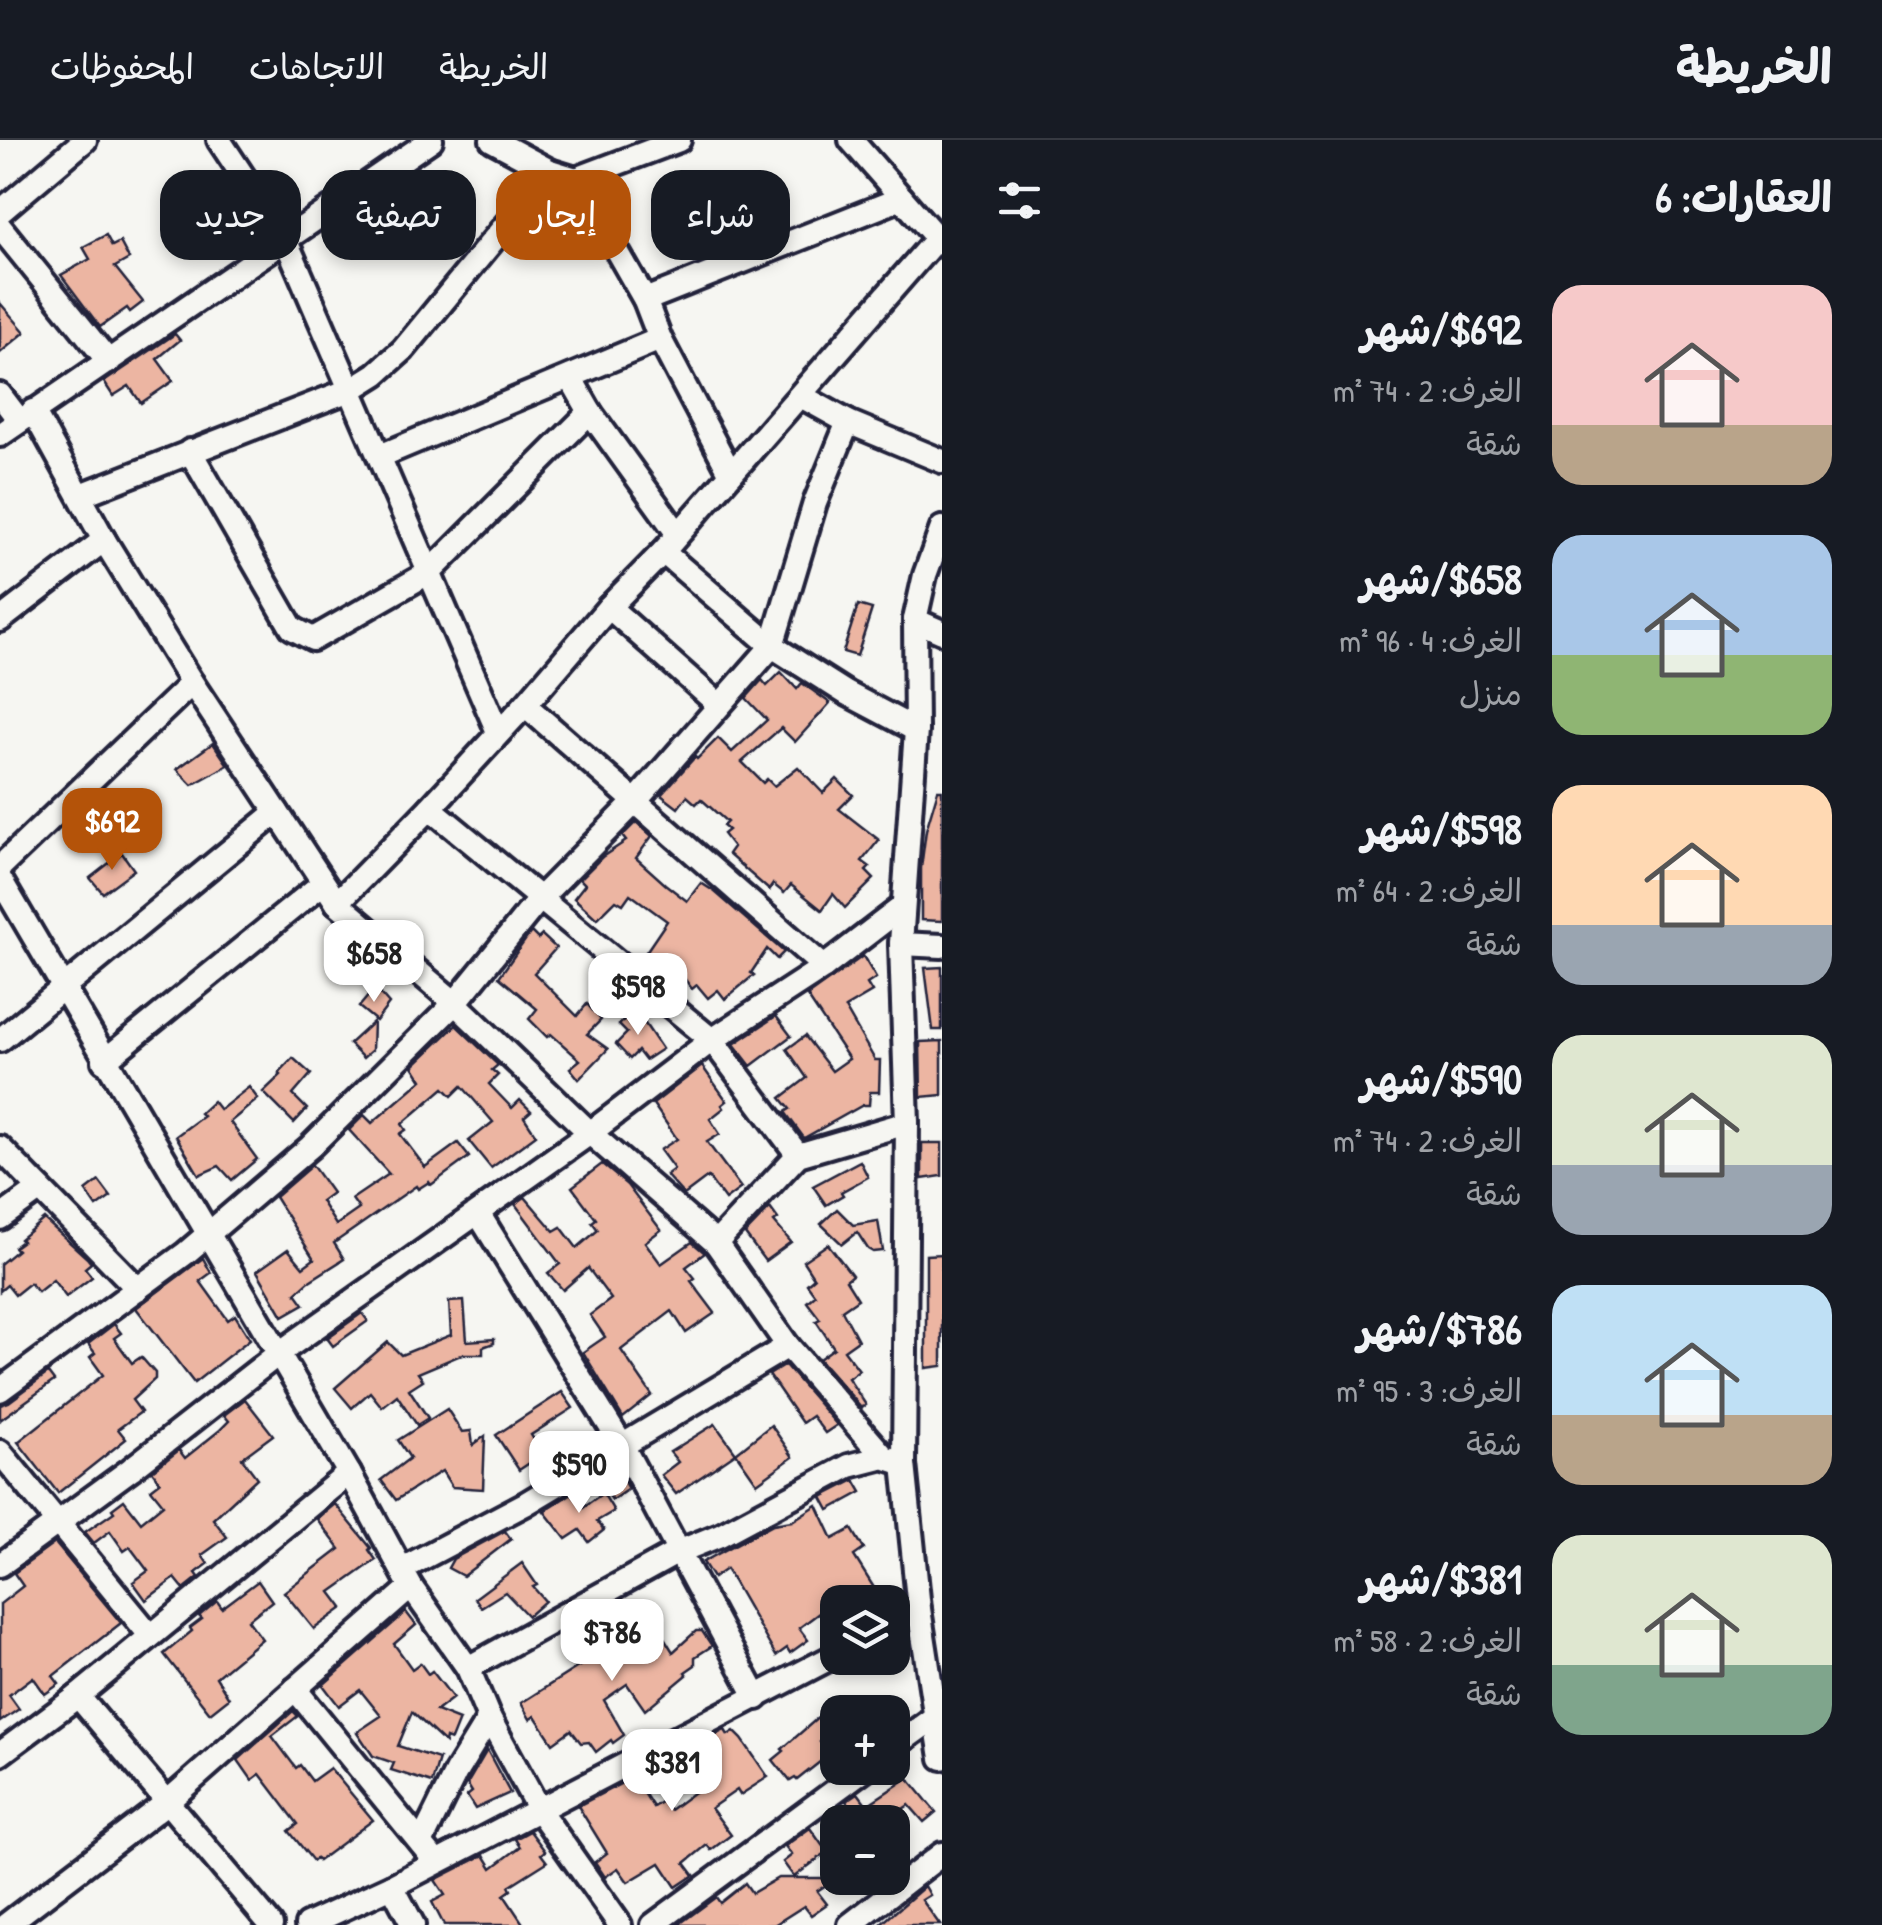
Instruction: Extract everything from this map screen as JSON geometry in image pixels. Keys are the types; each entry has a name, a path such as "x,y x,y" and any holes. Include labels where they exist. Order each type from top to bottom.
{"street":[{"path":"0,212 85,140"},
{"path":"219,140 239,170"},
{"path":"301,231 431,140"},
{"path":"600,170 679,140"},
{"path":"104,1061 330,893 430,808 939,242 851,140"},
{"path":"501,142 550,170"},
{"path":"644,300 902,198"},
{"path":"0,227 109,362"},
{"path":"81,495 352,389 403,350 496,236"},
{"path":"17,422 258,260"},
{"path":"294,260 498,732"},
{"path":"622,260 731,474"},
{"path":"380,456 660,339"},
{"path":"570,377 670,544 772,646 846,693 916,730"},
{"path":"0,395 17,422 81,495 104,540 192,682 330,893 455,1003 590,1133 716,1243 788,1346 894,1460"},
{"path":"801,396 848,422 942,460"},
{"path":"190,451 292,628 314,639 430,572 590,412"},
{"path":"0,1390 209,1235 310,1146 455,1003 540,898 634,803 772,646 815,502 848,422"},
{"path":"942,528 924,574 915,620 916,730 901,908 908,1123 894,1460 942,1758"},
{"path":"0,620 104,540"},
{"path":"609,607 718,704"},
{"path":"915,620 942,632"},
{"path":"0,867 192,682"},
{"path":"525,706 824,967"},
{"path":"430,808 712,1040 798,1155"},
{"path":"0,1040 278,812"},
{"path":"0,879 407,1578 468,1668 489,1718 539,1810 620,1925"},
{"path":"0,1565 278,1354 590,1133 712,1040 824,967 901,908"},
{"path":"901,944 942,946"},
{"path":"716,1243 798,1155 908,1123"},
{"path":"0,1148 138,1289"},
{"path":"0,1218 40,1189"},
{"path":"478,1213 623,1447 757,1698"},
{"path":"6,1925 166,1802 295,1689 407,1578 788,1346"},
{"path":"0,1452 150,1635"},
{"path":"468,1668 678,1552 720,1535 849,1466 894,1460"},
{"path":"0,1754 78,1696 349,1473"},
{"path":"910,1615 919,1610"},
{"path":"306,1925 392,1886 428,1853 539,1810 820,1664"},
{"path":"295,1689 428,1853"},
{"path":"78,1696 271,1925"},
{"path":"910,1735 935,1717"},
{"path":"428,1853 456,1772 489,1718"},
{"path":"653,1925 843,1785"},
{"path":"850,1925 942,1854"},
{"path":"392,1886 412,1925"}],"building":[{"path":"106,235 112,246 120,242 129,259 115,267 143,302 100,327 61,275 90,259 83,247"},
{"path":"0,303 25,332 0,353"},
{"path":"175,334 180,340 157,359 173,381 141,403 129,386 113,396 104,382"},
{"path":"858,605 872,609 857,656 843,652"},
{"path":"781,672 797,689 802,683 830,703 795,742 781,728 742,762 763,783 767,779 774,786 798,767 823,793 837,779 853,795 839,809 879,840 862,861 870,867 866,871 874,879 845,908 833,894 822,910 791,885 784,893 773,884 769,890 728,854 733,847 723,834 728,830 723,826 727,822 701,799 696,804 687,796 678,808 661,795 718,738 732,752 767,720 746,698 762,680 767,686"},
{"path":"213,743 228,765 192,785 177,769"},
{"path":"938,790 942,790 942,921 921,920 921,868 926,830"},
{"path":"109,802 122,818 93,843 80,826"},
{"path":"636,822 652,836 636,858 665,884 687,901 701,883 784,952 777,959 767,949 751,973 754,975 725,999 718,990 708,998 697,985 692,989 676,967 672,970 646,952 667,921 630,894 623,904 616,900 597,919 574,898 585,884 580,879 626,841 622,836"},
{"path":"122,853 134,870 103,893 90,878"},
{"path":"531,932 538,939 542,935 556,948 534,973 577,1016 587,1004 601,1020 587,1034 608,1049 579,1079 570,1068 580,1060 529,1019 537,1009 499,977"},
{"path":"863,956 876,978 867,984 872,992 845,1008 875,1060 880,1060 879,1092 870,1092 869,1105 804,1138 785,1112 790,1109 781,1098 807,1078 787,1049 805,1036 832,1071 849,1059 807,996"},
{"path":"942,967 942,1030 933,1030 925,968"},
{"path":"375,988 389,1004 376,1021 359,1007"},
{"path":"635,1009 662,1049 645,1060 638,1051 630,1059 616,1044 627,1033 619,1025"},
{"path":"776,1016 791,1036 751,1066 734,1044"},
{"path":"373,1022 372,1050 363,1058 349,1044"},
{"path":"456,1025 498,1065 492,1070 498,1075 489,1084 512,1108 520,1100 531,1111 524,1117 536,1135 491,1168 469,1141 493,1122 462,1086 452,1096 444,1088 402,1124 406,1130 400,1134 425,1167 458,1143 469,1157 431,1185 429,1182 418,1189 416,1186 334,1243 344,1259 296,1293 304,1304 283,1316 257,1271 288,1249 303,1267 314,1259 275,1197 312,1165 332,1193 321,1201 336,1225 359,1209 352,1199 389,1174 349,1130 364,1115 372,1123 422,1080 413,1066"},
{"path":"942,1041 942,1095 921,1097 920,1042"},
{"path":"293,1058 311,1074 293,1095 307,1109 294,1123 263,1092"},
{"path":"702,1066 727,1101 710,1119 720,1134 707,1142 741,1188 725,1200 708,1177 684,1195 666,1175 674,1169 660,1150 677,1139 653,1104"},
{"path":"249,1087 258,1099 230,1122 257,1159 232,1180 219,1166 199,1175 176,1136 203,1116 200,1113 213,1101 220,1110"},
{"path":"922,1143 942,1143 942,1176 922,1179"},
{"path":"860,1161 868,1177 826,1205 813,1186"},
{"path":"602,1164 627,1185 661,1230 645,1242 661,1264 692,1242 705,1253 686,1267 695,1278 691,1281 715,1313 686,1333 672,1311 621,1350 652,1395 623,1418 583,1352 605,1337 590,1315 611,1299 588,1268 563,1290 548,1273 560,1264 515,1204 525,1197 554,1231 561,1227 577,1248 598,1230 592,1222 596,1219 572,1187"},
{"path":"99,1181 111,1197 97,1207 86,1191"},
{"path":"770,1208 778,1219 774,1222 791,1242 765,1261 745,1234"},
{"path":"837,1209 853,1225 878,1221 883,1251 868,1249 857,1232 842,1244 821,1224"},
{"path":"44,1219 87,1258 91,1263 85,1268 92,1277 66,1297 53,1280 38,1292 30,1283 15,1295 7,1285 0,1291 0,1264 17,1250 14,1247 20,1239"},
{"path":"828,1244 852,1275 846,1280 858,1299 842,1310 858,1340 844,1350 859,1370 848,1378 866,1405 862,1408 819,1359 834,1348 807,1302 815,1295 807,1284 814,1278 803,1261"},
{"path":"942,1254 942,1366 926,1368 926,1255"},
{"path":"203,1258 211,1273 200,1281 228,1320 235,1315 250,1339 194,1383 136,1308"},
{"path":"464,1301 467,1341 494,1339 494,1343 483,1347 483,1354 463,1354 418,1373 423,1380 409,1389 428,1418 417,1425 397,1395 382,1407 370,1392 352,1408 335,1388 388,1342 401,1355 451,1335 449,1302"},
{"path":"362,1313 368,1321 333,1346 327,1338"},
{"path":"114,1324 121,1333 114,1338 132,1363 141,1357 155,1373 155,1379 132,1400 141,1412 118,1429 126,1439 58,1493 18,1442 103,1375 90,1357 95,1353 88,1344"},
{"path":"785,1365 837,1425 825,1433 812,1416 802,1423 769,1375"},
{"path":"48,1373 54,1381 0,1420 0,1405"},
{"path":"562,1392 573,1408 531,1435 543,1454 519,1470 496,1435"},
{"path":"245,1399 273,1435 242,1458 257,1478 213,1519 227,1537 202,1555 208,1564 196,1573 199,1577 184,1589 175,1578 146,1600 133,1582 148,1571 130,1547 124,1551 110,1531 94,1543 85,1532 124,1500 141,1522 163,1504 151,1489 160,1482 152,1471 179,1450 185,1458 220,1430 229,1421 224,1415"},
{"path":"447,1409 462,1432 471,1431 473,1445 485,1436 483,1489 452,1487 442,1471 396,1500 381,1480 410,1458 398,1440"},
{"path":"715,1424 736,1453 676,1494 661,1475 678,1462 670,1452"},
{"path":"771,1425 793,1457 757,1483 736,1453"},
{"path":"616,1467 628,1489 612,1500 598,1478"},
{"path":"855,1480 862,1492 829,1510 822,1497"},
{"path":"572,1493 583,1507 603,1493 614,1511 597,1521 604,1530 589,1542 580,1530 566,1539 544,1511"},
{"path":"335,1504 371,1548 376,1560 331,1592 343,1608 314,1629 284,1592 340,1549 317,1519"},
{"path":"817,1505 833,1539 852,1529 864,1549 854,1556 872,1585 820,1585 820,1612 799,1628 808,1640 790,1653 787,1648 776,1656 726,1569 713,1578 703,1562 773,1524 792,1521"},
{"path":"505,1531 511,1539 463,1576 448,1568 453,1559"},
{"path":"55,1543 121,1623 53,1676 59,1684 45,1694 33,1677 9,1695 19,1709 0,1722 0,1604 23,1586 14,1573"},
{"path":"522,1563 537,1585 533,1587 545,1601 528,1616 505,1592 481,1607 475,1598"},
{"path":"258,1581 272,1601 248,1620 262,1639 216,1677 229,1698 210,1713 164,1654 192,1631 190,1628 202,1619 199,1616 217,1601 222,1608"},
{"path":"406,1612 416,1625 394,1644 412,1669 420,1663 428,1674 432,1671 453,1698 436,1711 459,1720 451,1740 446,1738 445,1743 412,1712 398,1746 439,1759 432,1783 391,1770 394,1763 373,1756 357,1732 381,1716 360,1690 339,1706 323,1685"},
{"path":"647,1623 660,1642 665,1639 673,1652 696,1631 702,1631 712,1646 695,1657 695,1665 685,1672 687,1675 645,1710 627,1684 604,1700 624,1735 613,1743 611,1740 596,1752 589,1742 581,1743 571,1730 553,1743 521,1703 584,1663 581,1658 627,1628 632,1633"},
{"path":"293,1711 298,1716 272,1736 296,1768 300,1765 312,1781 330,1768 373,1820 318,1861 313,1861 289,1831 298,1824 260,1774 252,1780 238,1760"},
{"path":"820,1716 820,1762 790,1781 773,1760"},
{"path":"725,1730 728,1735 734,1731 742,1739 768,1777 740,1795 737,1790 711,1808 731,1835 711,1850 707,1845 685,1863 694,1875 676,1887 660,1863 628,1882 618,1868 605,1877 595,1862 607,1853 578,1806 634,1777 653,1807 664,1800 670,1810 701,1787 688,1767 703,1757 696,1745"},
{"path":"487,1750 510,1793 475,1809 467,1796 472,1792 467,1784"},
{"path":"910,1780 936,1812 924,1822 910,1805 867,1805 897,1785 910,1785"},
{"path":"858,1793 867,1805 849,1805 846,1801"},
{"path":"810,1828 820,1842 820,1857 794,1877 783,1862 792,1855 785,1846"},
{"path":"530,1831 545,1851 541,1854 547,1862 509,1886 511,1890 504,1895 524,1925 444,1925 432,1902 445,1895 435,1880 484,1855 492,1868 520,1847 515,1839"},
{"path":"778,1878 820,1878 817,1891 827,1904 811,1915 804,1906 774,1925 678,1925 716,1897 720,1903 745,1883 752,1893"},
{"path":"925,1886 930,1895 922,1900 940,1925 880,1925"}]}
